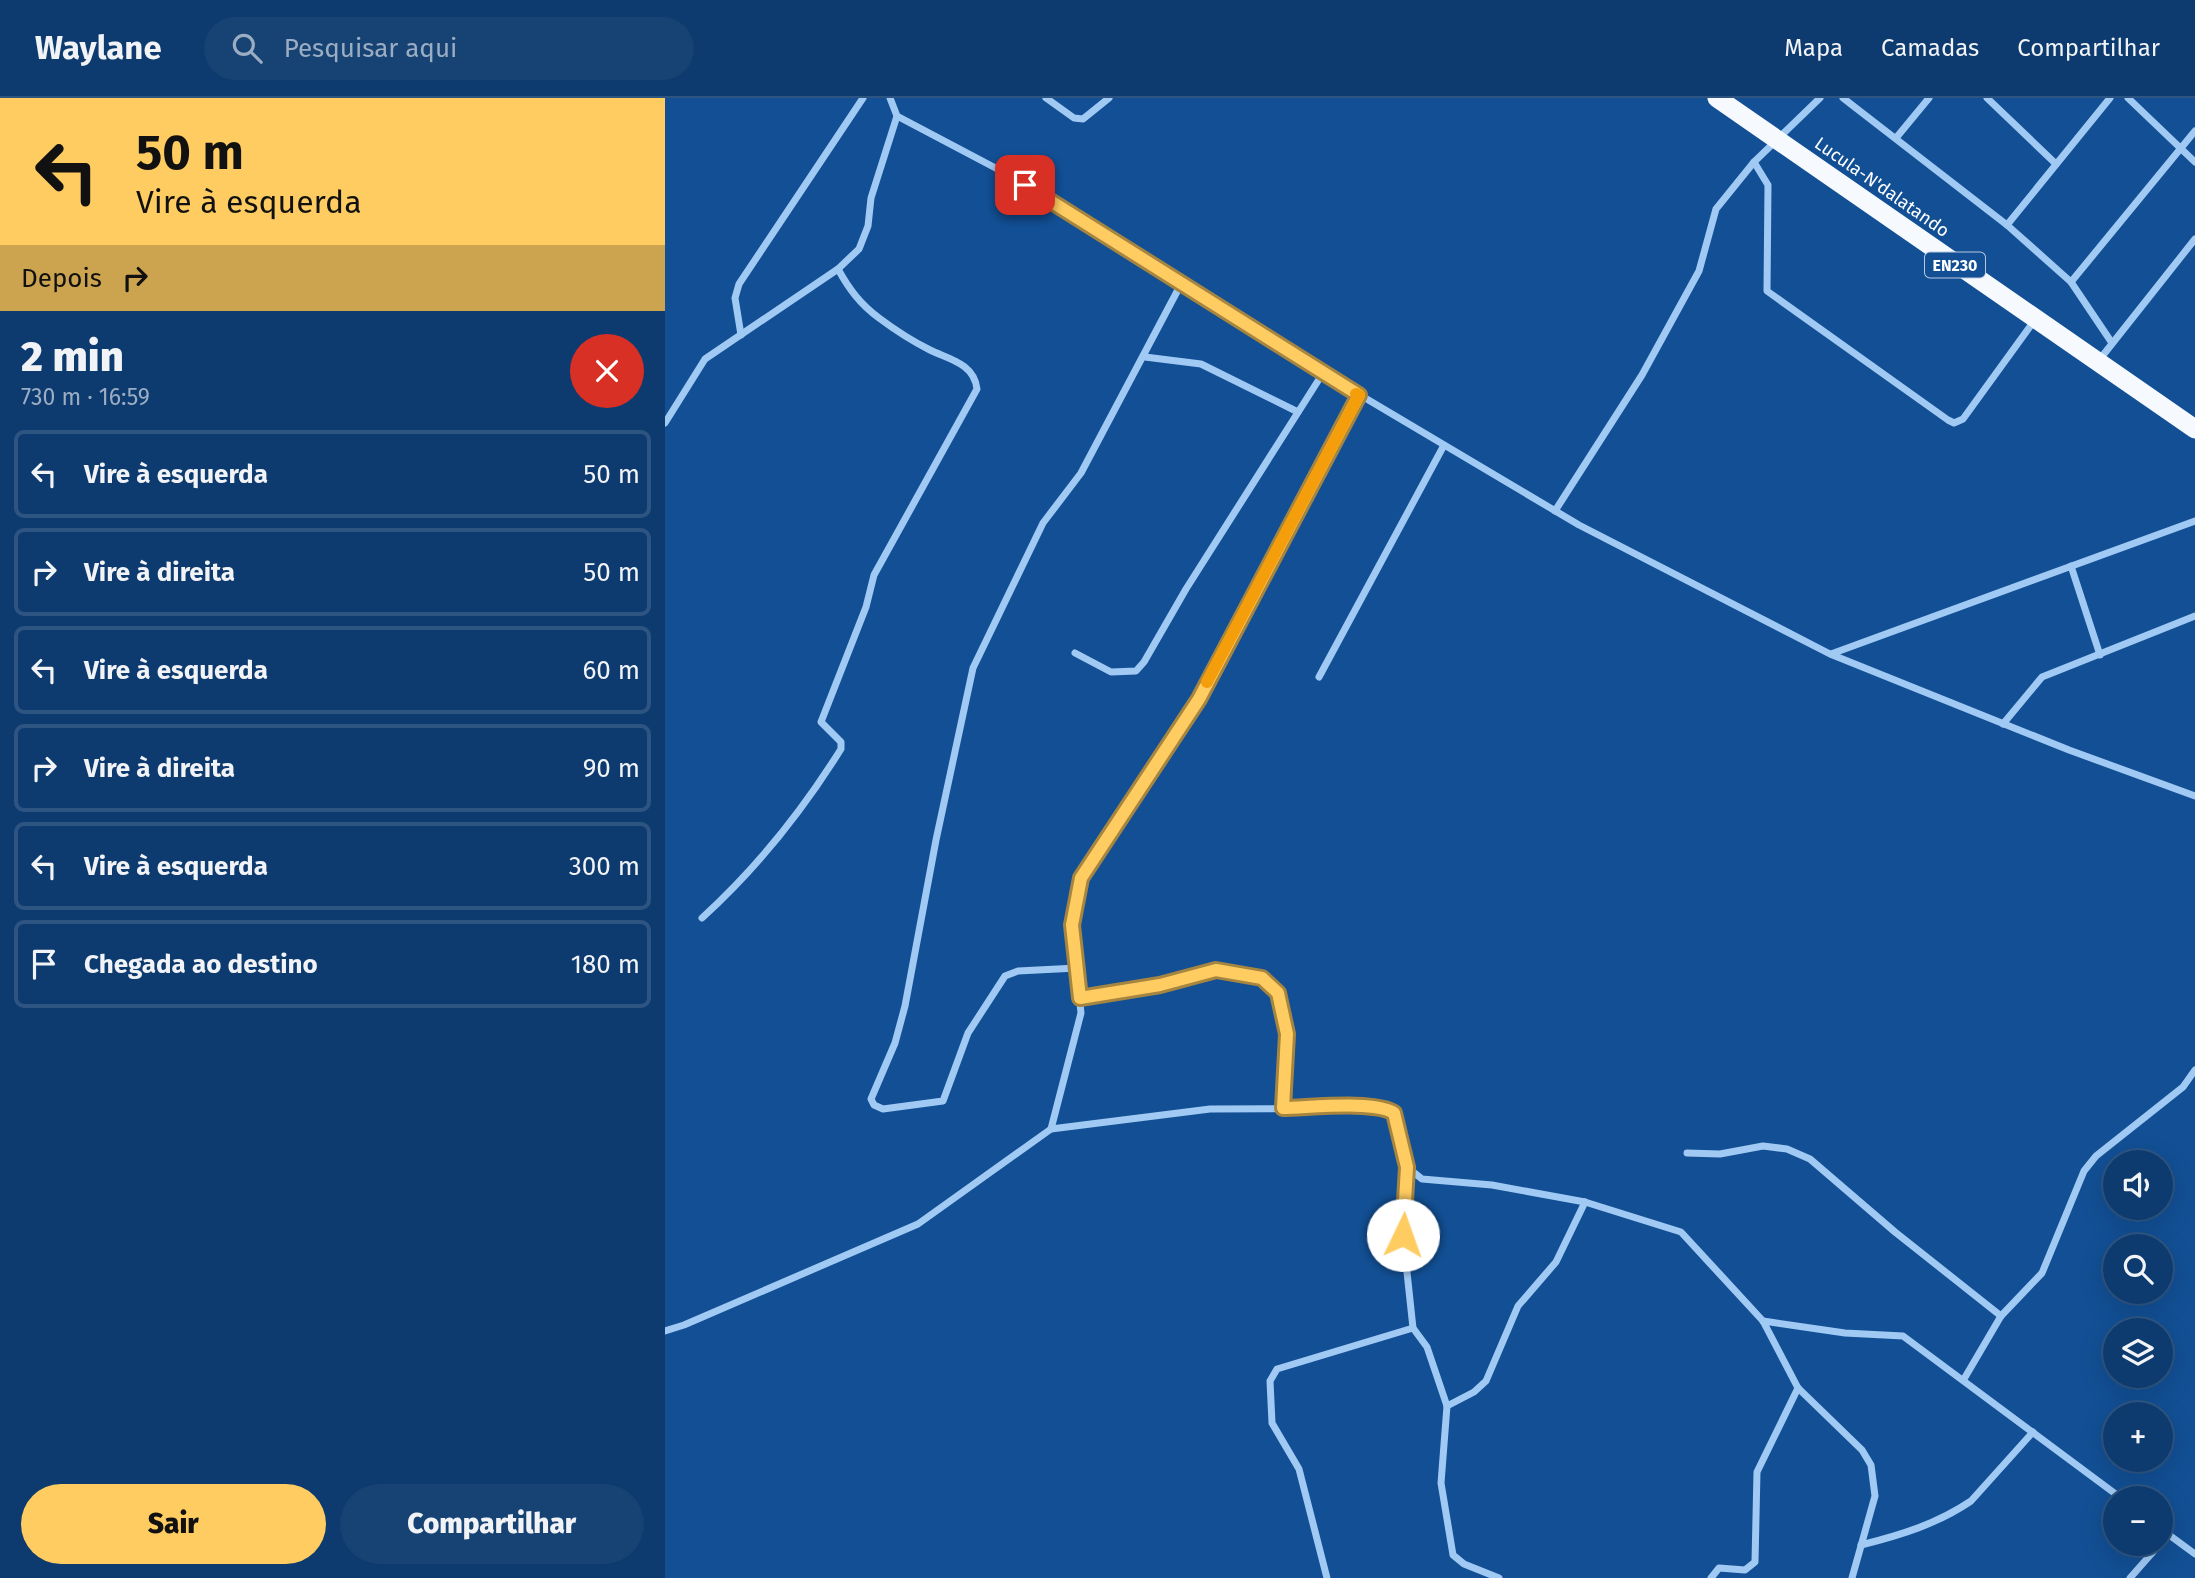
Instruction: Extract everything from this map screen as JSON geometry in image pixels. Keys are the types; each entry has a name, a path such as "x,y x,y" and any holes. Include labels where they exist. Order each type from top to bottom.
{"highway":[{"name":"Lucula-N'dalatando","path":"1717,98 2034,321 2195,429"}],"street":[{"path":"741,335 735,298 739,284 863,98"},
{"path":"665,423 705,359 850,259 865,237 871,198 897,116 890,98"},
{"path":"1046,98 1075,118 1083,119 1109,98"},
{"path":"1555,511 1642,375 1699,271 1716,209 1754,162 1819,98"},
{"path":"1843,98 2007,225 2071,282 2112,343"},
{"path":"1896,138 1929,98"},
{"path":"1987,98 2056,164"},
{"path":"2007,225 2110,98"},
{"path":"2128,98 2195,162"},
{"path":"897,116 1005,173 1443,447 1555,511 1830,654 2003,724 2195,796"},
{"path":"2071,282 2195,131"},
{"path":"1754,162 1768,185 1767,291 1948,420 1955,423 1963,419 2034,321"},
{"path":"2098,363 2195,239"},
{"path":"702,918 748,876 816,792 841,750 841,742 821,722 854,640 874,575 977,389 974,378 961,364 901,334 877,317 855,297 838,269"},
{"path":"1077,968 1017,971 1005,976 968,1033 943,1101 883,1109 874,1105 871,1099 895,1043 905,1006 973,668 1043,523 1081,473 1145,357 1181,284"},
{"path":"1145,357 1201,364 1298,412"},
{"path":"1075,653 1111,672 1136,671 1145,662 1186,589 1323,373"},
{"path":"1051,1129 1079,1026 1080,998 1072,913 1081,878 1199,699 1359,395"},
{"path":"1319,677 1443,447"},
{"path":"1830,654 2195,520"},
{"path":"2071,566 2100,655"},
{"path":"2003,724 2042,677 2195,616"},
{"path":"1080,998 1160,985 1216,970 1262,978 1278,993 1287,1034 1283,1108"},
{"path":"1963,1379 2001,1316 2042,1273 2084,1171 2090,1163 2170,1098 2195,1070"},
{"path":"665,1331 918,1224 1051,1129 1210,1109 1386,1108 1396,1119 1407,1167 1403,1235 1413,1328 1427,1347 1447,1406 1441,1483 1453,1555 1464,1564 1499,1578"},
{"path":"1687,1153 1720,1154 1763,1146 1787,1149 1810,1158 1895,1232 2001,1316"},
{"path":"1407,1167 1413,1174 1430,1182 1492,1185 1585,1202 1681,1232 1763,1321 1798,1388 1862,1450 1871,1465 1876,1479 1875,1496 1852,1578"},
{"path":"1447,1406 1474,1392 1486,1381 1518,1306 1556,1262 1585,1202"},
{"path":"1763,1321 1845,1333 1903,1336 2105,1486"},
{"path":"1327,1578 1299,1469 1272,1423 1272,1376 1277,1369 1413,1328"},
{"path":"1711,1578 1719,1568 1745,1570 1755,1562 1757,1472 1798,1388"},
{"path":"1861,1545 1912,1532 1961,1508 1971,1501 2033,1432"},
{"path":"2173,1537 2195,1554"},
{"path":"2130,1578 2149,1556"}],"slow traffic":[{"path":"1207,682 1359,395 1356,394"}],"route":[{"path":"1025,185 1359,395 1199,699 1081,878 1072,913 1072,925 1080,998 1160,985 1216,970 1253,975 1273,986 1278,993 1288,1046 1283,1108 1386,1108 1394,1113 1407,1167 1403,1235"}]}
